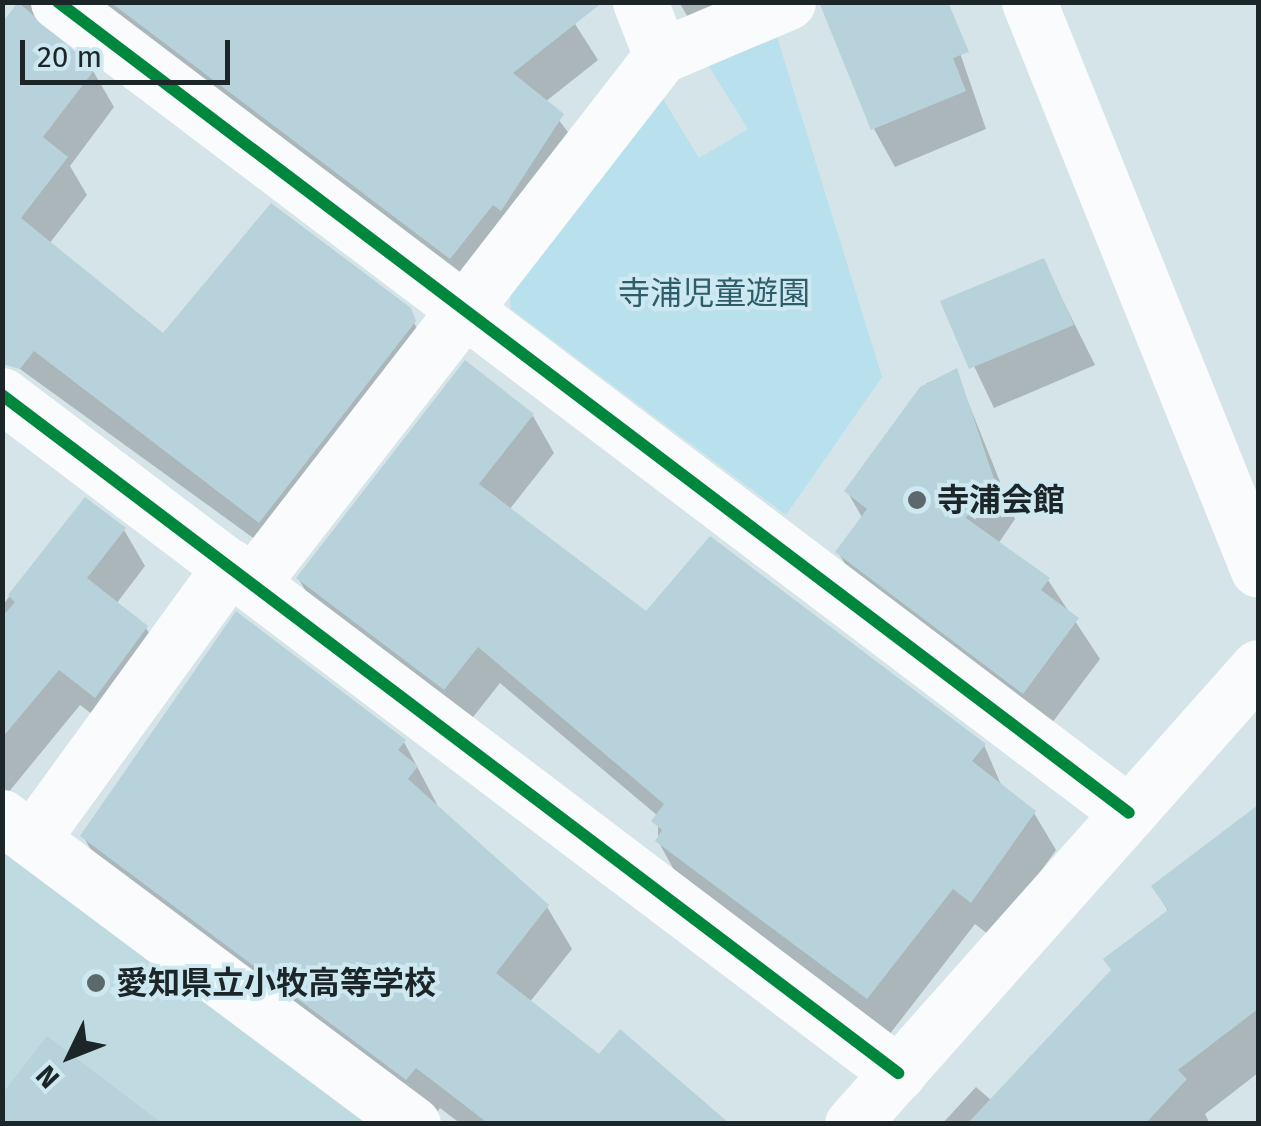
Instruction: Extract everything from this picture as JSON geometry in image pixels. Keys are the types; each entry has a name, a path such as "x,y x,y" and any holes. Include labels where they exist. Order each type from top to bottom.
{"street":[{"path":"58,2 1129,813"},
{"path":"640,2 661,56"},
{"path":"413,1124 17,828 241,575 661,56 788,2"},
{"path":"1029,2 1258,570"},
{"path":"2,395 898,1073"},
{"path":"852,1124 1258,667"}],"shaded area":[{"name":"愛知県立小牧高等学校","path":"3,843 375,1123 3,1123"}],"green space":[{"name":"寺浦児童遊園","path":"774,27 882,377 786,515 511,309 509,283 657,89 699,158 748,129 703,57"}],"building":[{"path":"18,2 95,69 43,137 68,157 21,218 163,333 271,203 411,308 416,321 259,523 34,351 20,369 2,364 2,23"},
{"path":"110,2 603,2 513,73 564,114 501,211 493,205 450,259"},
{"path":"819,2 948,2 969,52 953,58 966,91 871,130"},
{"path":"1044,258 1074,325 969,369 940,301"},
{"path":"465,360 534,414 479,484 646,611 710,536 986,744 972,761 1036,811 971,903 953,889 867,999 655,841 662,830 651,821 664,804 478,647 444,690 296,578"},
{"path":"957,368 994,479 966,518 1050,578 1041,590 1079,618 1023,694 835,552 867,509 844,491 920,387"},
{"path":"85,497 126,528 87,578 148,626 95,698 59,670 2,738 2,617 15,602 8,595"},
{"path":"236,611 406,740 398,750 418,766 408,779 549,905 496,973 599,1054 620,1029 730,1124 489,1124 416,1068 406,1080 80,836"},
{"path":"1258,805 1258,1009 1178,1070 1187,1079 1145,1124 967,1124 1111,970 1103,959 1168,910 1151,886"},
{"path":"47,1036 163,1124 2,1124 2,1094"}],"cycle path":[{"path":"58,2 1129,813"},
{"path":"2,395 898,1073"}],"place":[{"name":"寺浦会館","path":"917,500"},
{"name":"愛知県立小牧高等学校","path":"96,983"}]}
